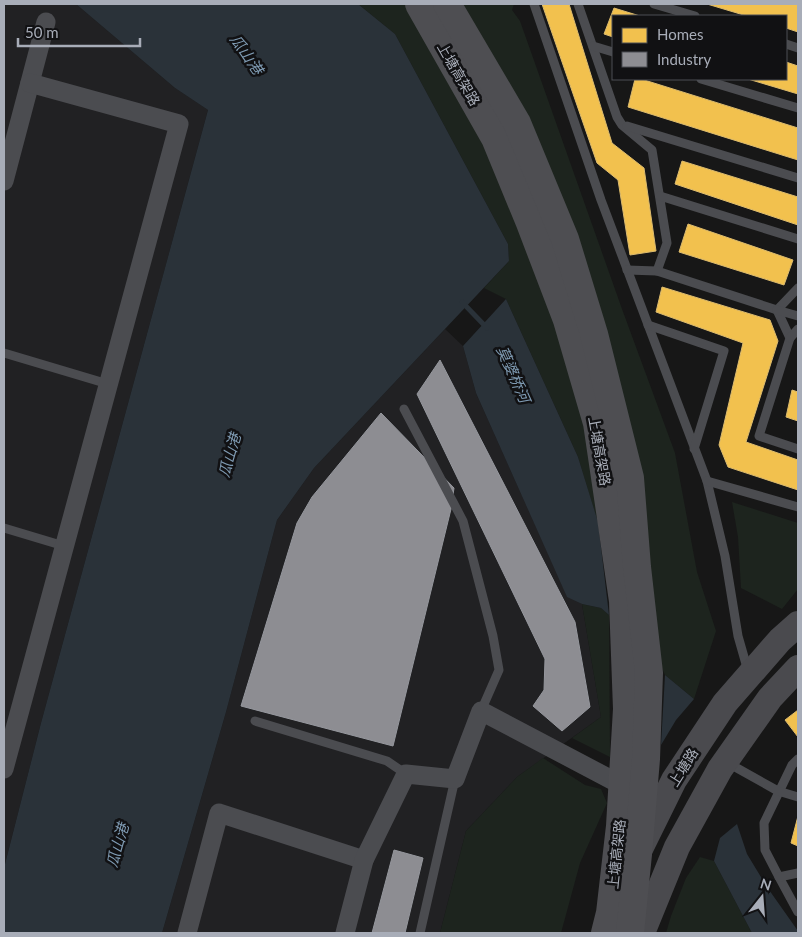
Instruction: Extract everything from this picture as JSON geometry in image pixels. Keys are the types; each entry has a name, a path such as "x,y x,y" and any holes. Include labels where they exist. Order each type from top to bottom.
{"highway":[{"name":"上塘高架路","path":"419,4 496,138 567,320 597,424 623,602 627,709 620,826 610,913 605,933"},
{"name":"上塘高架路","path":"447,4 517,123 564,239 594,334 630,478 637,567 649,673 646,759 630,933"}],"main road":[{"name":"上塘路","path":"605,933 626,877 674,780 726,703 780,640 798,624"},
{"path":"642,933 677,847 726,761 770,698 798,668"}],"street":[{"path":"4,181 46,22"},
{"path":"4,769 179,124 30,83"},
{"path":"345,933 364,860 406,774 455,779 481,711 661,805"},
{"path":"187,933 219,814 364,860"}],"lane":[{"path":"534,4 601,200 707,481 725,556 738,636 749,676"},
{"path":"578,4 617,118 622,125 652,150 667,243 657,271"},
{"path":"654,4 692,15"},
{"path":"593,46 612,52"},
{"path":"704,80 798,108"},
{"path":"622,125 798,178"},
{"path":"660,196 798,239"},
{"path":"627,270 657,271 798,316"},
{"path":"778,310 798,288"},
{"path":"778,310 790,338"},
{"path":"648,325 724,351 694,449"},
{"path":"798,330 790,338 759,436 798,448"},
{"path":"4,354 108,384"},
{"path":"404,409 463,521 493,636 498,670 481,711"},
{"path":"707,481 798,507"},
{"path":"4,528 64,546"},
{"path":"256,721 387,761 406,774"},
{"path":"798,759 792,765 778,791 764,823 766,850 798,912"},
{"path":"726,761 778,791 798,797"},
{"path":"420,933 455,779"},
{"path":"779,877 798,873"}],"shaded area":[{"path":"4,4 76,4 175,88 208,110 41,723 4,868"},
{"path":"358,4 514,4 512,10 520,21 675,453 697,572 716,631 694,699 665,675 598,523 578,457 506,299 484,288 509,261 508,244 395,34"},
{"path":"445,329 463,346 476,393 567,596 582,604 601,717 517,777 466,831 440,933 162,933 226,712 277,520 314,468"},
{"path":"732,502 798,523 798,589 782,609 741,588 738,537"},
{"path":"582,604 601,608 609,615 610,757 572,738 601,717"},
{"path":"543,758 585,785 601,789 607,803 580,863 561,933 440,933 466,831 517,777"},
{"path":"700,857 714,861 752,933 666,933 686,878"}],"water":[{"name":"瓜山港","path":"76,4 358,4 395,34 508,244 509,261 314,468 277,520 226,712 162,933 4,933 4,868 41,723 208,110 175,88"},
{"path":"506,299 578,457 598,522 609,615 601,608 582,604 567,597 476,393 463,346"},
{"path":"665,675 694,699 676,720 661,745"},
{"path":"737,824 747,854 798,933 752,933 714,861 720,838"}],"building: Homes":[{"path":"542,4 569,4 612,143 644,168 656,251 630,255 618,180 597,163"},
{"path":"707,4 798,4 798,32 787,28 787,15 744,15"},
{"path":"614,8 637,15 612,15 612,37 604,34"},
{"path":"787,62 798,66 798,94 751,80 787,80"},
{"path":"635,80 644,80 798,128 798,160 628,107"},
{"path":"682,161 798,197 798,225 675,184"},
{"path":"688,224 793,260 784,285 679,252"},
{"path":"662,287 770,320 778,341 746,442 798,460 798,490 728,467 719,445 743,343 656,312"},
{"path":"792,390 798,392 798,421 786,417"},
{"path":"798,710 798,737 785,720"},
{"path":"798,816 798,846 791,843"}],"building: Industry":[{"path":"440,360 575,622 590,707 562,731 533,706 544,690 545,659 417,394"},
{"path":"381,413 454,488 451,509 393,746 241,706 297,523 312,497"},
{"path":"394,850 423,858 405,933 372,933"}],"waterway":[{"name":"莫婆桥河","path":"462,302 487,328"}]}
